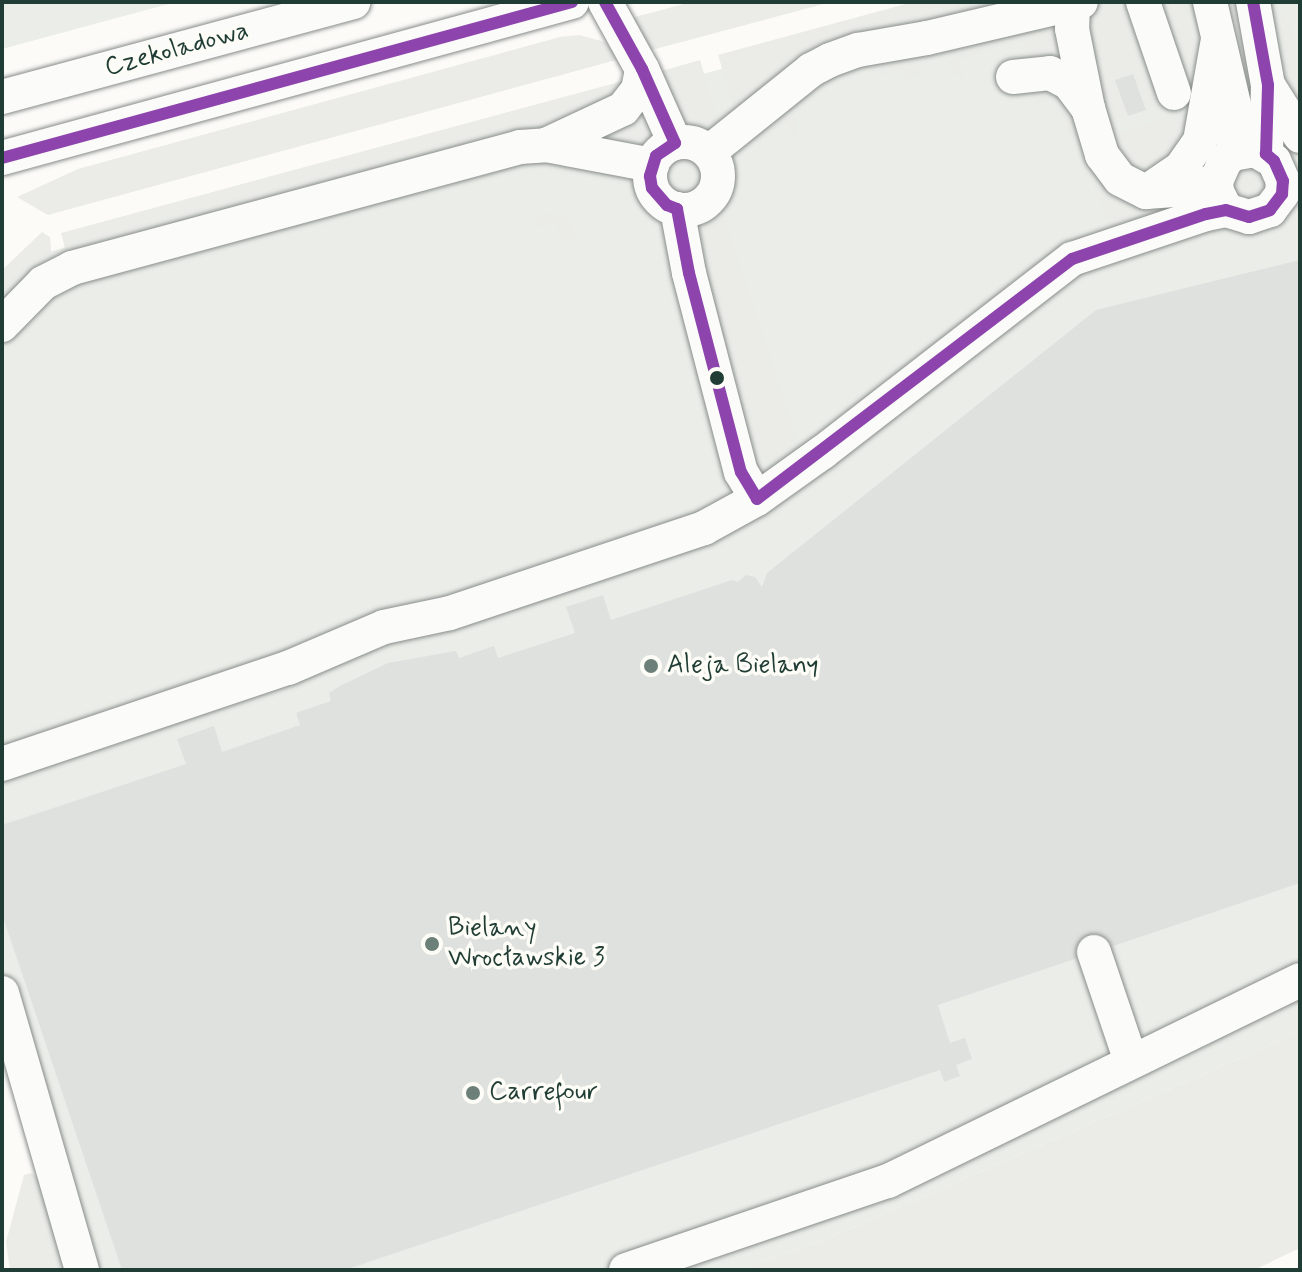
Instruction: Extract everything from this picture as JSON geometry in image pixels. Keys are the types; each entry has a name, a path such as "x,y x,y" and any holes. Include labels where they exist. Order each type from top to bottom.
{"street":[{"name":"Czekoladowa","path":"2,97 353,2"},
{"path":"2,158 572,2"},
{"path":"2,325 43,283 72,268 520,147 546,145 663,154 694,143 709,152 717,167 715,190 700,206 677,209 667,205 652,188 663,154 642,69 605,2"},
{"path":"1143,2 1174,93"},
{"path":"709,152 811,70 830,60 858,50 927,38 1077,3 1072,29 1088,108 1102,155 1120,179 1146,192 1235,175 1280,170 1291,194 1260,215 1249,217 1235,175 1235,109 1210,2"},
{"path":"1253,2 1268,85 1300,136"},
{"path":"1146,192 1181,168 1200,141 1218,39"},
{"path":"546,145 623,109 638,90 642,69"},
{"path":"1013,77 1050,73 1069,83 1088,108"},
{"path":"2,764 288,668 384,627 450,613 704,528 757,499 1072,259 1235,175 1268,85"},
{"path":"677,209 689,273 741,472 757,499"},
{"path":"1094,952 1131,1061"},
{"path":"1208,1024 1237,997 1300,958"},
{"path":"626,1270 888,1181 1300,980"},
{"path":"2,993 82,1270"}],"shaded area":[{"path":"2,2 176,2 2,49"},
{"path":"691,2 831,2 648,51 633,22 635,17"},
{"path":"913,2 1037,2 931,24 913,18 837,41 735,111 718,55"},
{"name":"Aleja Bielany","path":"967,2 1300,2 1300,1032 820,1242 739,1270 67,1270 2,1046 2,300 45,253"},
{"path":"1160,2 1186,3 1195,50 1191,95"},
{"path":"1225,2 1232,2 1250,78 1254,126"},
{"path":"1111,6 1126,7 1135,12 1165,104 1110,122 1084,24 1093,11"},
{"path":"1274,9 1289,20 1300,59 1300,112"},
{"path":"1054,21 1072,70 1031,57 1020,38 959,60 965,80 952,73 946,49"},
{"path":"579,35 605,42 620,59 48,215 17,197 78,169 560,37"},
{"path":"904,56 916,62 923,74 906,79 902,71 881,76 881,63 887,58"},
{"path":"700,60 718,121 706,126 684,124 658,72"},
{"path":"623,81 620,92 601,110 67,256 61,233"},
{"path":"1037,85 1066,98 1077,134 1069,136 1056,97 1035,104 1033,91"},
{"path":"646,100 652,128 640,141 629,143 587,135"},
{"path":"1198,108 1180,151 1163,163 1143,165 1122,152 1114,136"},
{"path":"785,114 796,120 797,140 784,123 758,143 753,136"},
{"path":"1250,168 1261,173 1266,184 1261,195 1250,200 1239,195 1234,184 1239,173"},
{"path":"1091,178 1114,198 1154,211 1192,199 1112,234"},
{"path":"721,205 801,452 785,460 765,461 753,445 696,239 697,228"},
{"path":"551,213 569,219 579,237 563,243 556,224 535,228 538,217"},
{"path":"42,232 50,237 52,262 2,306 2,270"},
{"path":"1300,1032 1300,1248 1254,1270 739,1270 820,1242"},
{"path":"32,1173 38,1178 66,1270 10,1270 6,1242 24,1175"}],"building":[{"path":"1133,74 1146,110 1128,116 1115,80"},
{"path":"1300,260 1300,883 938,1005 950,1043 965,1038 972,1059 956,1065 960,1076 944,1082 940,1070 345,1270 122,1270 2,914 2,825 186,764 177,739 214,726 222,752 300,725 296,713 331,701 329,693 388,663 456,651 459,658 494,646 498,658 575,633 566,607 603,595 611,620 732,580 738,582 746,575 755,577 762,587 767,573 1096,310"}],"transit line":[{"path":"2,158 572,2"},
{"path":"605,2 642,69 675,143 656,156 650,176 652,188 667,205 677,209 689,273 741,472 757,499 1072,259 1206,214 1226,210 1249,217 1270,210 1282,194 1283,181 1274,161 1266,154 1268,85 1253,2"}],"place":[{"name":"Aleja Bielany","path":"651,666"},
{"name":"Bielany Wrocławskie 3","path":"432,944"},
{"name":"Carrefour","path":"473,1093"}]}
